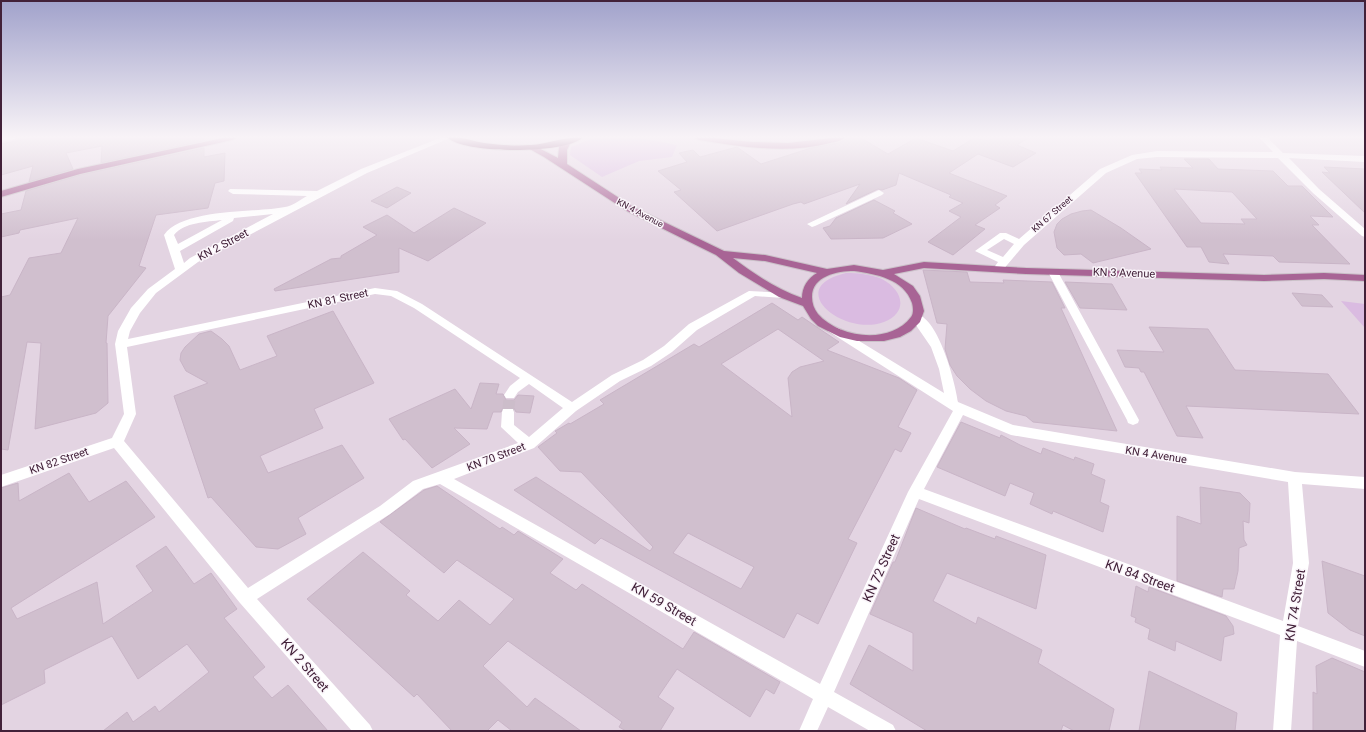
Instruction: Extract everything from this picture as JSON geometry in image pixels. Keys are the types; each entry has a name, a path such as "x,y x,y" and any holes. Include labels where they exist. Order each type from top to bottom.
{"main road":[{"path":"1,194 77,172"},
{"name":"KN 4 Avenue","path":"574,172 630,209 720,254 783,295 807,304"},
{"name":"KN 4 Avenue","path":"720,254 765,258 827,272"},
{"name":"KN 3 Avenue","path":"884,273 924,265 1001,265 1053,272 1264,278 1324,276 1365,278"},
{"path":"854,268 884,273 898,280 910,289 917,300 919,311 917,318 909,328 894,336 874,339 853,337 834,331 821,323 812,314 807,304 806,294 809,285 816,278 827,272 854,268"}],"street":[{"name":"KN 2 Street","path":"364,172 287,210 180,269 152,291 135,312 124,332 121,344 130,414 117,442 246,598 364,731"},
{"name":"KN 67 Street","path":"1001,265 1020,242 1102,172"},
{"path":"1297,172 1316,191 1365,234"},
{"path":"233,191 319,194"},
{"path":"812,224 879,193"},
{"path":"180,269 169,235 173,230 186,223 238,214 287,210"},
{"path":"175,250 238,214"},
{"path":"1001,265 980,251 1003,235 1020,242"},
{"path":"1053,272 1133,420"},
{"name":"KN 81 Street","path":"121,344 374,291 393,293 418,306 529,378 572,408"},
{"name":"KN 70 Street","path":"246,598 385,510 418,485 441,478 529,444 572,408 616,378 647,363 668,349 693,328 752,293 783,295"},
{"path":"917,318 929,330 936,342 956,406"},
{"name":"KN 4 Avenue","path":"834,331 956,406 1011,430 1295,478 1365,483"},
{"path":"510,395 514,389 529,378"},
{"name":"KN 72 Street","path":"808,731 915,492 956,406"},
{"path":"508,412 508,427 529,444"},
{"name":"KN 82 Street","path":"1,481 117,442"},
{"name":"KN 59 Street","path":"441,478 887,731"},
{"name":"KN 74 Street","path":"1282,731 1289,632 1301,563 1295,478"},
{"name":"KN 84 Street","path":"915,492 1365,659"}],"shaded area":[{"path":"1,172 1365,172 1365,731 1,731"},
{"path":"595,172 613,172 602,177"},
{"path":"846,273 873,276 882,279 889,284 895,289 900,301 900,307 897,313 892,318 884,322 868,325 852,323 838,317 826,309 819,299 819,289 828,280"},
{"path":"1341,301 1365,304 1365,328"}],"building":[{"path":"1,172 11,172 1,175"},
{"path":"31,172 62,172 29,182"},
{"path":"93,172 224,172 224,181 215,183 208,208 156,215 139,266 146,268 108,316 106,343 108,403 96,413 35,429 41,343 27,342 8,450 1,449 1,297 10,295 29,258 61,253 78,218 20,230 19,233 1,237 1,214 21,210 26,191"},
{"path":"659,172 950,172 949,173 1007,196 995,205 1000,208 975,225 985,229 953,255 928,242 961,217 949,211 963,203 949,197 951,195 899,173 896,185 882,190 878,189 846,204 860,184 804,204 801,202 793,204 717,231 674,192 681,190"},
{"path":"1274,172 1288,186 1302,186 1333,217 1310,216 1319,225 1312,225 1350,264 1279,262 1273,256 1223,254 1229,264 1209,262 1201,247 1187,247 1135,173","holes":["1174,189 1232,192 1257,219 1241,219 1245,224 1201,223"]},
{"path":"1322,172 1365,172 1365,213"},
{"path":"397,187 411,193 387,208 371,201"},
{"path":"874,200 895,211 893,213 912,224 883,238 831,239 823,228 830,226 836,218"},
{"path":"454,208 486,223 428,261 399,248 399,272 275,291 274,289 331,259 341,258 341,256 377,235 363,227 387,215 414,233"},
{"path":"1091,210 1121,228 1151,249 1093,263 1081,254 1064,255 1057,248 1054,232 1057,224 1071,214"},
{"path":"923,270 967,272 970,282 1004,283 1003,280 1052,282 1065,308 1061,308 1117,431 1033,422 1026,416 1006,411 986,401 970,389 957,376 950,365 945,349 947,324 937,323"},
{"path":"1065,282 1112,284 1127,310 1080,308"},
{"path":"1292,293 1322,295 1333,307 1302,306"},
{"path":"772,303 798,320 802,317 839,342 827,350 899,378 917,390 898,427 911,433 901,452 895,449 848,539 857,543 818,624 797,613 784,638 601,538 595,544 514,490 536,477 650,551 653,547 581,472 560,471 538,447 557,433 555,431 604,404 600,400 694,344 699,347","holes":["778,329 824,361 800,367 792,372 788,378 792,417 721,364","688,533 754,567 741,589 673,553"]},
{"path":"333,311 374,383 314,409 323,428 260,456 268,473 342,445 364,478 298,518 306,534 278,549 256,547 211,497 208,498 174,396 208,383 186,371 180,360 181,353 185,347 199,334 211,331 229,346 240,370 277,356 267,336"},
{"path":"1149,327 1208,329 1235,370 1328,374 1359,414 1186,406 1203,438 1177,436 1144,372 1141,372 1139,368 1125,367 1117,350 1164,352"},
{"path":"480,383 499,384 496,394 503,394 506,400 514,400 518,395 534,396 530,413 516,412 514,408 503,408 501,412 493,412 487,429 454,428 470,444 432,468 405,439 403,440 389,419 455,389 471,409"},
{"path":"961,422 1000,438 1001,435 1041,454 1043,448 1074,460 1075,457 1094,464 1091,474 1105,480 1100,502 1109,506 1103,532 1053,511 1052,514 1030,504 1034,493 1010,483 1005,496 937,467"},
{"path":"69,473 89,502 126,481 155,517 11,608 17,619 97,582 103,624 153,591 136,566 166,546 194,584 211,573 237,609 224,618 265,667 253,677 272,698 288,685 328,731 103,731 127,712 133,722 155,706 159,712 209,672 187,644 138,679 112,636 44,670 45,683 1,705 1,488 18,483 19,501"},
{"path":"437,486 500,529 502,527 514,535 518,531 563,559 550,573 576,590 582,584 683,649 694,632 780,682 774,694 766,689 750,717 677,669 658,697 674,708 660,731 626,731 619,727 622,722 508,641 483,666 527,707 535,698 581,731 512,731 498,720 487,731 452,731 417,694 414,697 307,599 363,552 410,591 406,595 438,621 459,600 490,625 514,599 457,560 444,573 380,522 424,490"},
{"path":"1200,487 1240,493 1250,503 1249,523 1243,521 1244,540 1247,545 1239,548 1238,571 1234,589 1223,589 1222,597 1177,581 1177,516 1201,524"},
{"path":"916,508 965,529 966,528 995,539 996,536 1046,555 1036,609 947,573 933,601 976,624 978,617 1042,650 1038,663 1114,709 1109,731 1074,731 1063,725 1061,731 927,731 850,684 869,645 913,671 913,633 870,614 893,562 895,562"},
{"path":"1322,561 1365,576 1365,636 1350,630 1328,613"},
{"path":"1136,586 1148,592 1149,587 1226,616 1233,626 1234,634 1224,637 1221,661 1176,641 1175,651 1148,639 1150,629 1135,622 1136,618 1131,616"},
{"path":"1332,658 1365,672 1365,731 1313,731 1313,692 1317,694 1316,666"},
{"path":"1149,671 1237,713 1235,731 1139,731"}],"tunnel":[{"path":"508,412 510,395"}]}
